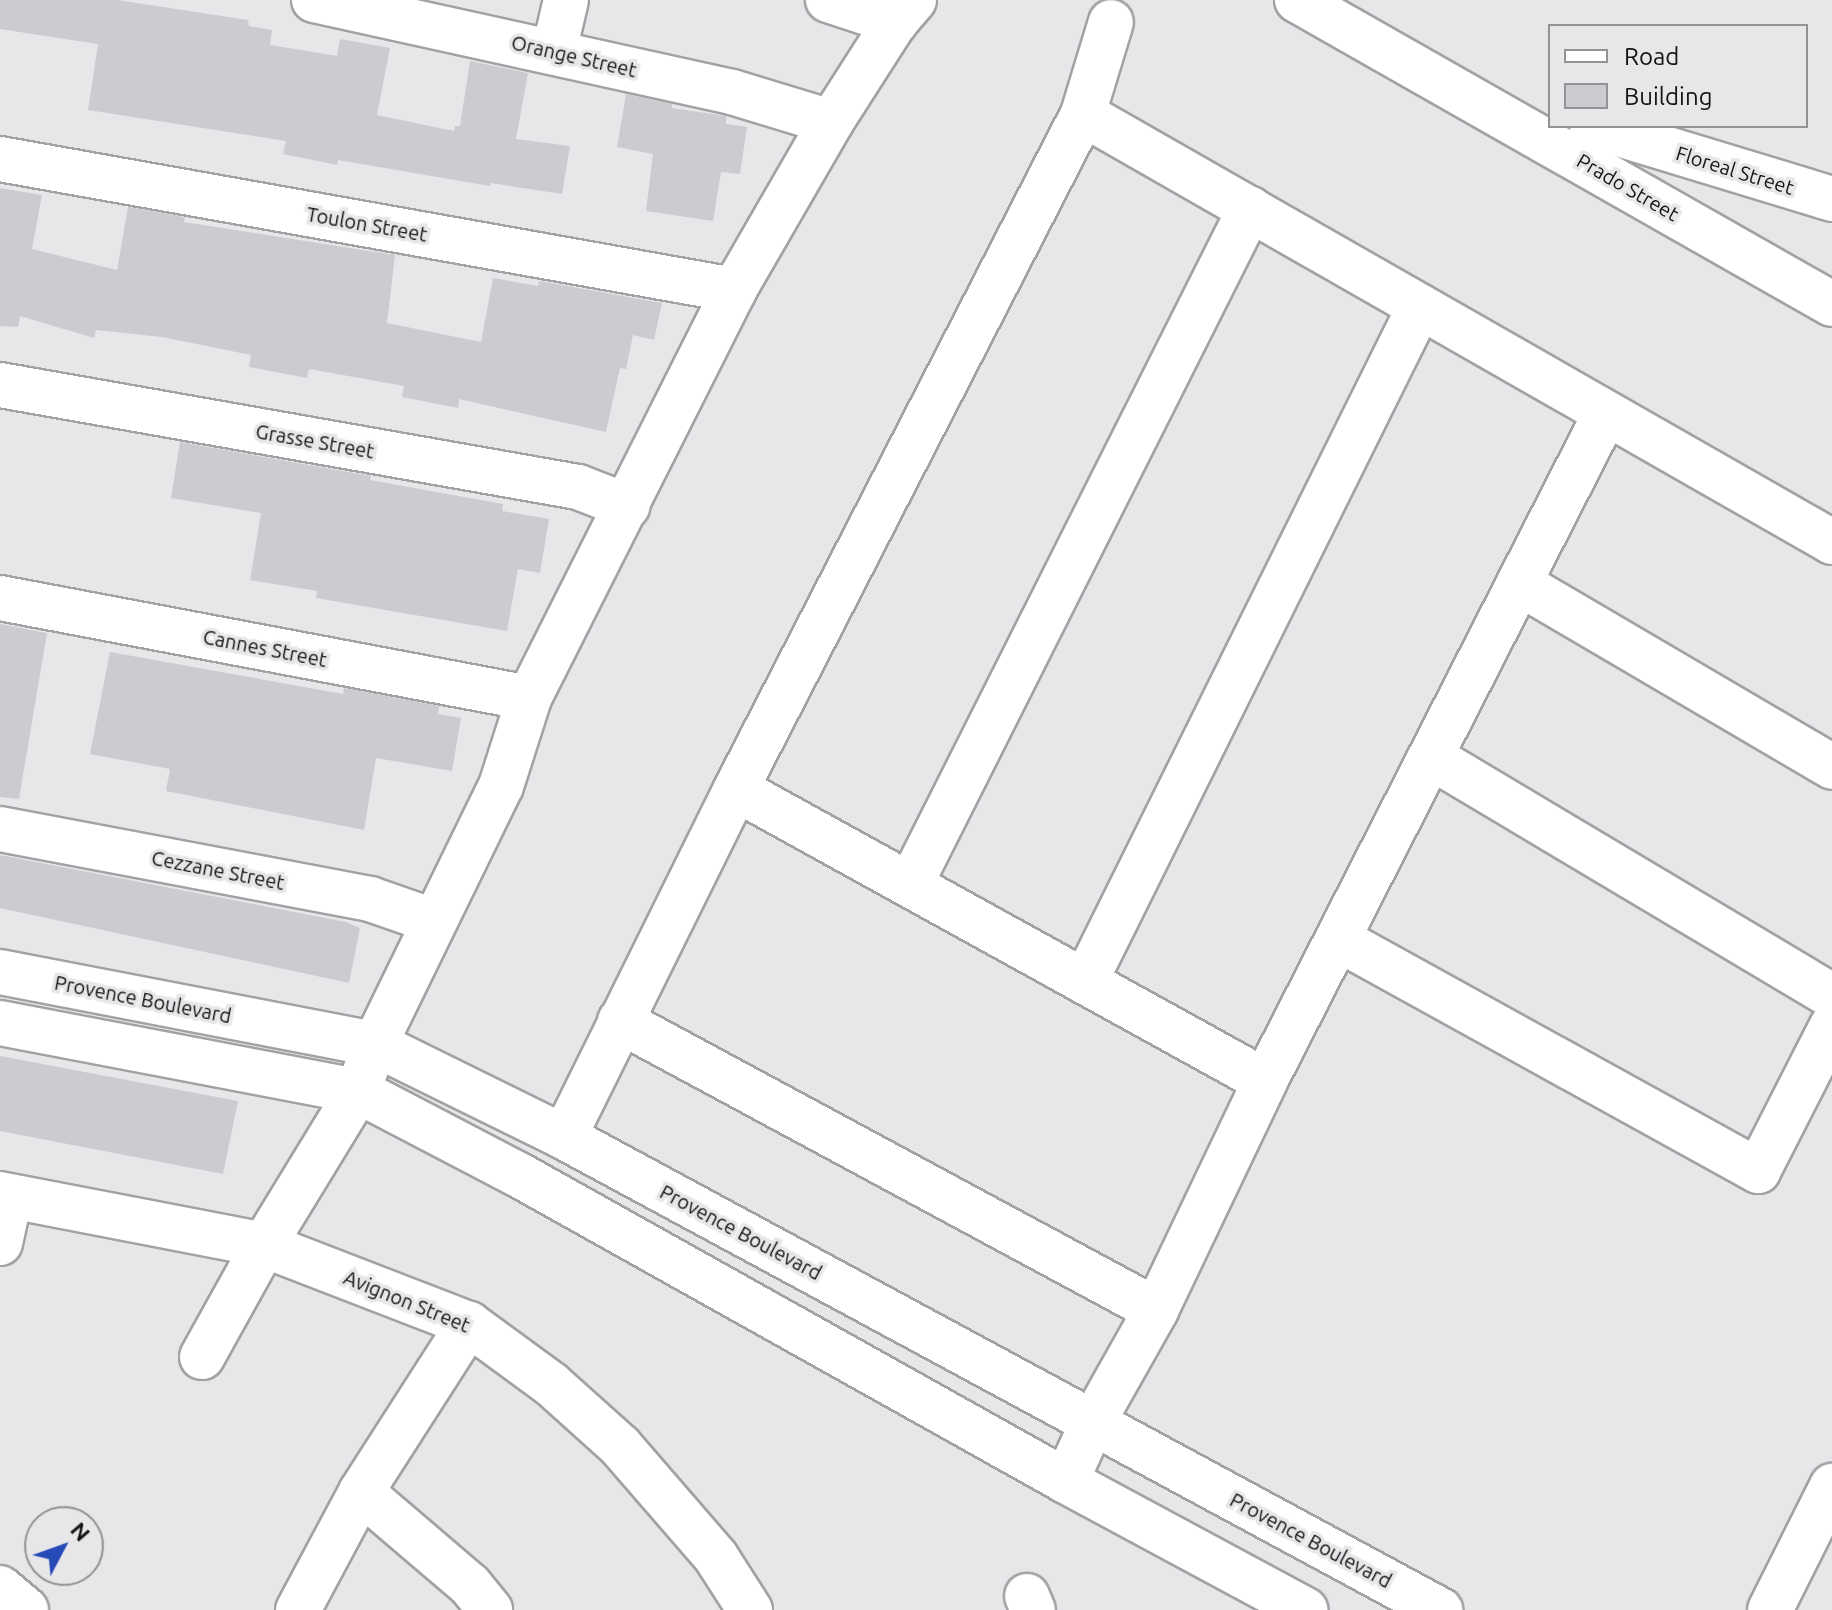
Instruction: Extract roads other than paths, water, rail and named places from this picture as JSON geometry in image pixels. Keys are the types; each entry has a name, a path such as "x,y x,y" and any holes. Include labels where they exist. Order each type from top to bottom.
{"street":[{"name":"Orange Street","path":"314,0 457,15 554,51 732,92 831,122"},
{"path":"554,51 566,0"},
{"path":"202,1357 264,1245 358,1091 375,1044 501,786 529,698 734,290 831,122 904,11 828,0"},
{"name":"Prado Street","path":"1297,0 1832,304"},
{"path":"564,1137 736,789 1083,114 1111,22"},
{"path":"1443,81 1548,112"},
{"path":"1083,114 1832,542"},
{"name":"Floreal Street","path":"1599,128 1832,199"},
{"name":"Toulon Street","path":"0,159 734,290"},
{"path":"910,885 1250,209"},
{"path":"1085,982 1420,306"},
{"name":"Grasse Street","path":"0,385 578,487 627,506"},
{"path":"1066,1481 1093,1422 1156,1310 1265,1081 1606,413"},
{"path":"1519,583 1832,767"},
{"name":"Cannes Street","path":"0,598 529,698"},
{"path":"1431,757 1832,996"},
{"path":"736,789 1265,1081"},
{"name":"Cezzane Street","path":"0,829 370,899 433,921"},
{"path":"1338,939 1758,1171 1832,1026"},
{"name":"Provence Boulevard","path":"0,972 375,1044 564,1137 1440,1610"},
{"path":"620,1021 1156,1310"},
{"path":"0,1023 358,1091 519,1175 1066,1481 1306,1610"},
{"path":"0,1243 5,1196"},
{"name":"Avignon Street","path":"5,1196 264,1245 469,1324 551,1384 620,1446 716,1557 750,1610"},
{"path":"298,1610 361,1492 469,1324"},
{"path":"1770,1610 1832,1486"},
{"path":"361,1492 470,1585 490,1610"},
{"path":"0,1588 26,1610"}]}
